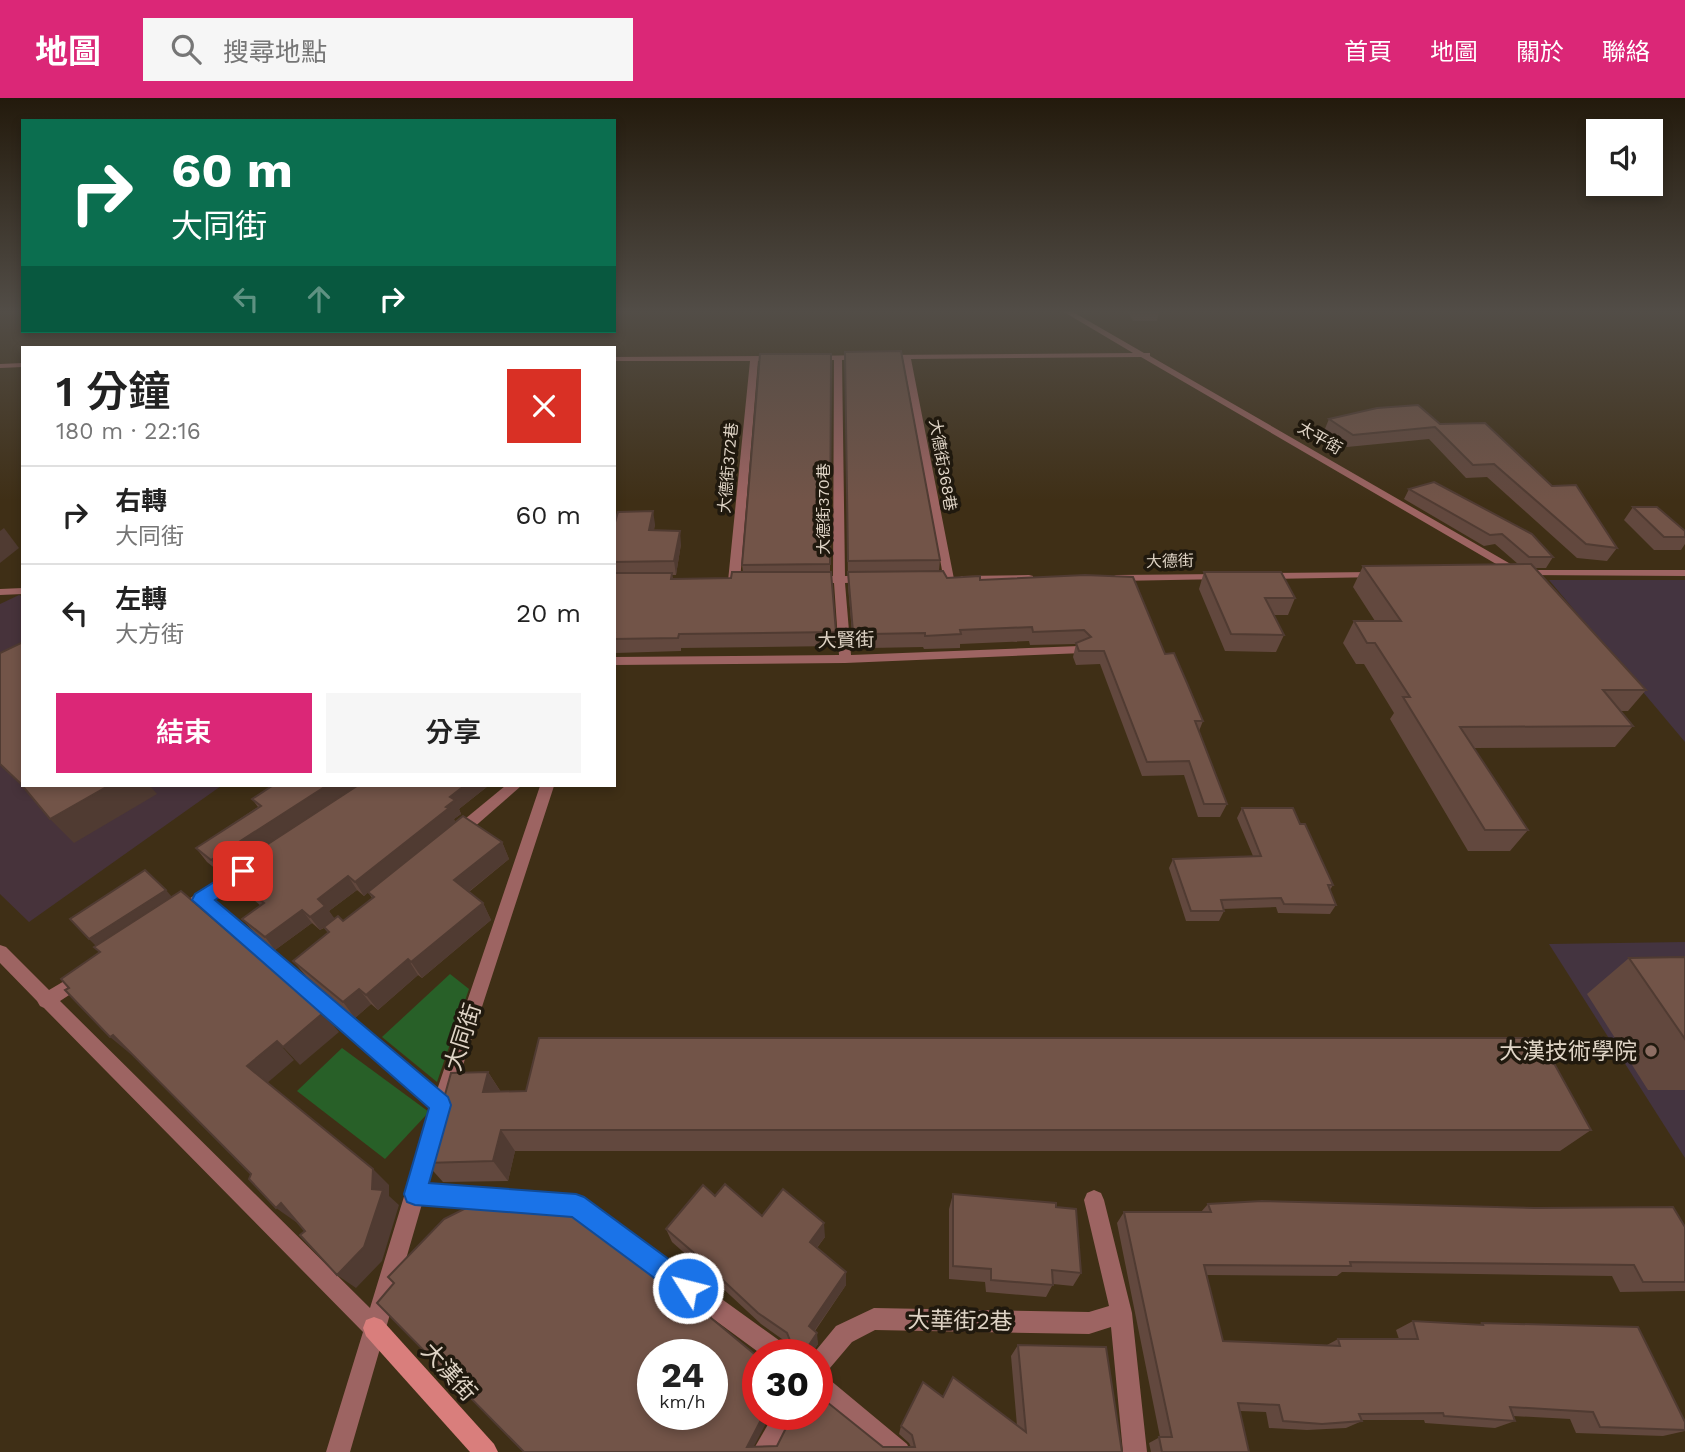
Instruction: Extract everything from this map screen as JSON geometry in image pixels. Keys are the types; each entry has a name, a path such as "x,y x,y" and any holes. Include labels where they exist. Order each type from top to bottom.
{"street":[{"name":"大德街372巷","path":"734,582 752,375"},
{"name":"大德街370巷","path":"838,375 839,580 845,659"},
{"name":"大德街368巷","path":"911,375 948,579"},
{"name":"太平街","path":"1181,375 1519,573"},
{"path":"1492,573 1685,573"},
{"path":"1248,576 1384,575"},
{"name":"大德街","path":"1098,578 1234,576"},
{"path":"934,579 1043,578"},
{"path":"800,580 880,579"},
{"path":"720,582 747,581"},
{"path":"0,592 21,591"},
{"name":"大賢街","path":"616,661 845,659 1079,650"},
{"path":"442,846 513,787"},
{"name":"大同街","path":"338,1452 441,1105 547,787"},
{"path":"168,921 258,862"},
{"path":"201,900 292,966 441,1105"},
{"path":"0,952 374,1328"},
{"path":"46,1001 102,965"},
{"path":"415,1194 576,1206 758,1339"},
{"path":"1094,1200 1121,1313 1135,1452"},
{"name":"大華街2巷","path":"833,1347 844,1334 874,1319 1089,1323 1121,1313"},
{"name":"大漢街","path":"374,1328 486,1452"},
{"path":"833,1397 899,1452"},
{"path":"764,1452 777,1430"}],"shaded area":[{"path":"1549,580 1685,580 1685,742"},
{"path":"21,596 21,787 220,787 29,922 0,894 0,604"},
{"name":"大漢技術學院","path":"1685,942 1685,1158 1549,944"}],"green space":[{"path":"450,974 469,989 437,1082 382,1037"},
{"path":"342,1048 429,1112 385,1159 297,1091"}],"building":[{"path":"758,375 831,375 830,564 742,565"},
{"path":"845,375 906,375 940,560 848,561"},
{"path":"1418,405 1440,424 1485,423 1552,486 1576,485 1617,548 1586,544 1494,464 1473,465 1435,427 1353,435 1329,419 1377,408"},
{"path":"1434,482 1532,534 1553,557 1529,557 1502,534 1490,535 1409,489"},
{"path":"1633,507 1657,507 1685,531 1685,537 1664,537"},
{"path":"653,511 649,530 680,531 674,561 616,562 618,512"},
{"path":"1531,564 1646,690 1603,690 1633,726 1460,727 1528,830 1485,830 1403,697 1410,697 1375,643 1367,643 1354,621 1401,621 1363,566"},
{"path":"943,571 947,578 980,576 980,580 1085,575 1133,577 1165,654 1174,653 1203,721 1195,721 1227,804 1204,804 1189,761 1147,762 1104,651 1079,651 1076,643 1091,637 1084,630 1033,632 1032,627 960,630 961,634 925,636 925,633 853,632 848,572"},
{"path":"732,572 831,572 836,632 679,634 678,638 616,639 616,573 672,573 671,579 731,578"},
{"path":"1204,572 1281,572 1295,598 1265,598 1284,635 1231,634"},
{"path":"21,643 21,784 0,764 0,653"},
{"path":"23,787 106,787 50,819"},
{"path":"270,787 324,787 211,860 196,848 261,806 252,799"},
{"path":"355,787 463,787 450,797 455,800 446,807 449,808 355,882 348,876 318,899 325,906 310,917 302,910 265,937 242,919 264,903 225,872"},
{"path":"1242,808 1293,808 1300,824 1305,824 1333,885 1328,885 1336,905 1284,904 1281,898 1221,900 1224,911 1191,911 1173,859 1261,856"},
{"path":"463,816 502,842 454,880 483,903 411,962 408,959 366,995 359,989 343,1002 293,961 329,932 324,927 338,916 343,921 374,897 368,892"},
{"path":"145,870 166,890 89,939 70,919"},
{"path":"181,891 323,1013 283,1047 277,1041 247,1066 373,1169 372,1189 383,1190 364,1247 337,1275 300,1235 305,1231 281,1203 276,1208 249,1179 251,1174 65,990 69,988 61,979 100,952 94,947"},
{"path":"1685,957 1685,1039 1629,958"},
{"path":"539,1038 1540,1038 1591,1130 501,1130 493,1161 426,1163 451,1073 488,1072 483,1092 526,1091"},
{"path":"725,1184 762,1216 783,1189 824,1223 810,1242 846,1272 809,1326 817,1333 813,1339 789,1339 787,1333 758,1313 712,1270 707,1276 687,1262 694,1253 666,1229 703,1185 715,1196"},
{"path":"953,1194 1056,1203 1056,1207 1076,1209 1081,1273 1052,1270 1053,1285 991,1280 991,1269 953,1266"},
{"path":"482,1200 568,1208 690,1297 688,1299 742,1344 742,1430 756,1430 747,1447 777,1446 785,1430 833,1430 833,1407 883,1447 915,1447 912,1435 901,1426 923,1382 943,1397 953,1377 1026,1432 1018,1345 1106,1347 1122,1452 524,1452 377,1303 394,1283 388,1277 444,1219"},
{"path":"1262,1201 1535,1208 1673,1207 1685,1227 1685,1282 1643,1282 1634,1265 1350,1262 1351,1266 1204,1265 1223,1341 1340,1346 1338,1339 1418,1339 1413,1321 1483,1325 1482,1323 1638,1327 1685,1422 1685,1430 1600,1427 1593,1412 1510,1407 1515,1421 1444,1416 1443,1413 1359,1414 1362,1421 1322,1424 1283,1421 1279,1405 1238,1403 1249,1452 1162,1452 1159,1437 1172,1437 1124,1212 1211,1212 1208,1204"}],"place":[{"name":"大漢技術學院","path":"1651,1051"}],"route":[{"path":"243,871 201,900 287,970 441,1105 415,1194 576,1206 688,1288"}]}
